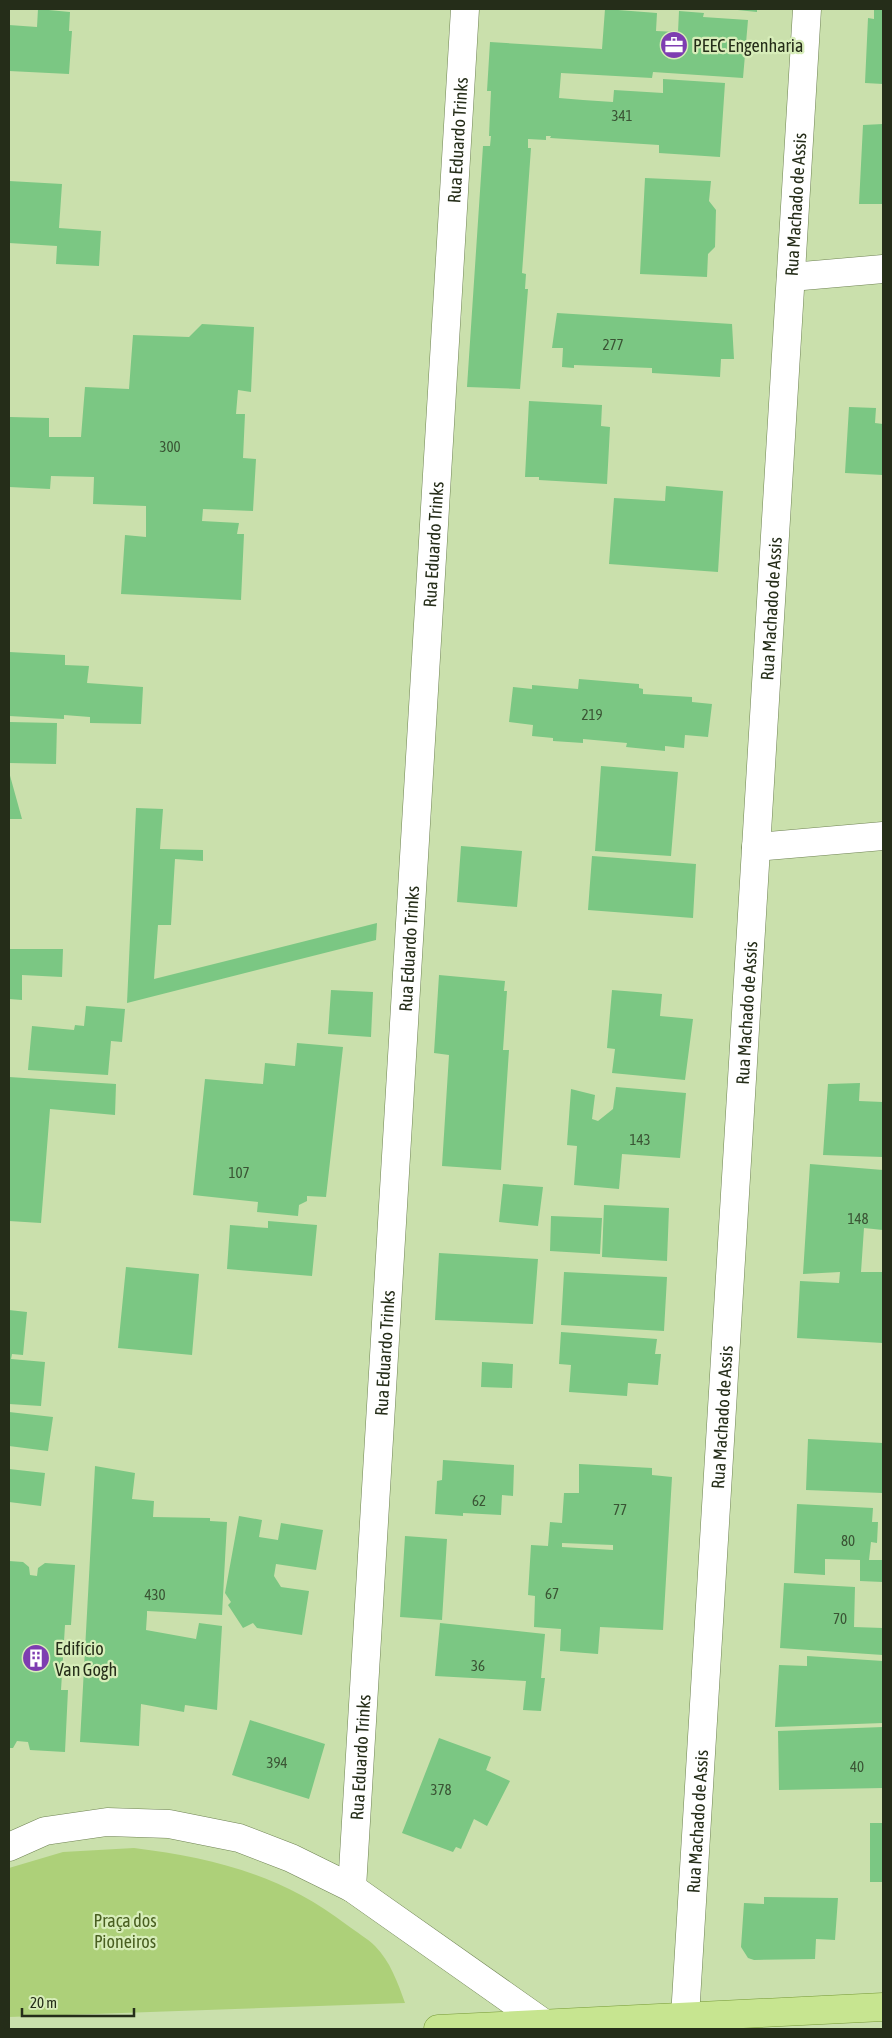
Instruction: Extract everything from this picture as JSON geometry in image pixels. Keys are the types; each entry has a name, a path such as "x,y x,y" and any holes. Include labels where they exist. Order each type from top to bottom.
{"main road":[{"path":"438,2029 883,2007"}],"street":[{"name":"Rua Eduardo Trinks","path":"352,1888 465,9"},
{"name":"Rua Machado de Assis","path":"685,2017 807,9"},
{"path":"791,277 883,269"},
{"path":"756,847 883,836"},
{"path":"9,1847 44,1831 98,1823 169,1824 239,1838 291,1858 352,1888 545,2024"}],"green space":[{"name":"Praça dos Pioneiros","path":"134,1848 192,1857 219,1864 272,1881 298,1893 375,1946 389,1965 405,2003 9,2017 9,1868 63,1852"}],"building":[{"path":"38,9 70,12 69,31 72,31 69,74 9,71 9,25 37,27"},
{"path":"605,9 657,13 656,31 678,32 679,11 704,13 703,17 748,20 743,78 653,72 652,78 561,73 559,98 613,102 614,90 663,93 663,79 725,83 720,157 659,153 659,145 550,138 551,136 546,136 546,140 528,139 528,148 531,148 522,273 526,274 525,289 528,289 520,389 467,387 483,146 490,146 491,136 489,136 491,91 487,91 490,42 602,49"},
{"path":"728,9 757,9 757,12"},
{"path":"874,9 883,9 883,84 865,83 868,18 874,19"},
{"path":"883,124 883,204 859,204 863,125"},
{"path":"645,178 711,181 709,201 716,210 715,247 708,254 707,277 640,274"},
{"path":"9,181 62,184 59,228 101,231 99,266 56,264 57,246 9,243"},
{"path":"557,313 732,324 734,359 721,359 720,377 652,373 652,368 574,365 574,368 562,367 563,348 552,348"},
{"path":"202,324 254,327 251,392 238,390 236,414 245,414 243,458 256,459 253,511 203,509 202,521 239,523 237,534 244,534 241,600 121,594 125,535 146,537 146,506 93,504 94,477 51,476 50,489 9,487 10,417 49,418 49,437 81,437 85,387 129,389 133,335 189,337"},
{"path":"529,401 602,405 601,426 610,427 607,484 539,480 539,477 525,477"},
{"path":"849,407 876,408 875,423 883,424 883,475 845,473"},
{"path":"666,486 723,491 718,572 609,564 614,498 665,501"},
{"path":"9,652 65,655 65,665 89,666 87,683 143,687 141,724 90,723 90,717 64,715 64,719 9,716"},
{"path":"579,679 639,684 639,688 643,689 643,694 692,697 692,702 712,704 708,737 685,735 684,748 665,746 665,751 626,747 627,743 583,739 583,743 553,741 553,738 532,736 533,725 509,722 513,687 532,689 532,685 578,689"},
{"path":"9,722 57,723 56,764 9,763"},
{"path":"601,766 678,772 671,856 595,851"},
{"path":"9,772 22,819 9,819"},
{"path":"136,808 163,809 160,849 203,850 203,861 175,859 171,925 158,925 154,979 377,923 376,940 127,1003"},
{"path":"461,846 522,851 517,907 457,902"},
{"path":"592,856 696,864 693,918 588,910"},
{"path":"9,949 63,949 62,977 22,975 22,1000 9,999"},
{"path":"439,975 505,981 504,991 507,991 503,1050 509,1050 501,1170 442,1166 449,1055 434,1053"},
{"path":"331,990 373,992 371,1037 328,1034"},
{"path":"612,990 662,994 660,1016 693,1019 685,1080 612,1073 615,1049 607,1048"},
{"path":"86,1006 125,1009 122,1042 111,1041 108,1075 28,1070 32,1026 74,1030 75,1025 84,1026"},
{"path":"297,1043 343,1047 326,1197 307,1196 307,1201 299,1205 298,1216 257,1212 258,1202 193,1195 205,1079 263,1084 265,1063 295,1066"},
{"path":"9,1077 116,1084 115,1115 50,1109 41,1223 9,1221"},
{"path":"860,1083 859,1101 883,1102 883,1157 823,1155 828,1084"},
{"path":"616,1087 686,1093 680,1158 622,1154 619,1189 574,1185 577,1146 567,1145 571,1089 595,1095 592,1119 598,1121 613,1109"},
{"path":"810,1164 883,1170 883,1230 864,1228 861,1272 882,1272 883,1343 797,1338 800,1281 839,1283 840,1272 803,1274"},
{"path":"503,1184 543,1187 538,1226 499,1222"},
{"path":"604,1205 669,1208 667,1261 602,1257"},
{"path":"551,1216 602,1218 600,1254 550,1251"},
{"path":"268,1221 317,1225 312,1276 227,1269 230,1225 268,1228"},
{"path":"439,1253 538,1259 533,1324 435,1320"},
{"path":"126,1267 199,1274 192,1355 118,1348"},
{"path":"564,1272 667,1277 664,1331 561,1325"},
{"path":"9,1310 27,1312 23,1355 12,1354 11,1359 45,1362 41,1406 9,1404"},
{"path":"561,1332 657,1339 655,1354 661,1354 658,1385 628,1383 627,1396 569,1392 571,1365 559,1364"},
{"path":"482,1362 513,1364 512,1388 481,1387"},
{"path":"9,1412 53,1417 48,1451 9,1446"},
{"path":"808,1439 883,1443 883,1493 806,1490"},
{"path":"443,1460 514,1465 513,1496 502,1495 501,1515 463,1513 463,1516 435,1514 437,1481 442,1480"},
{"path":"579,1464 652,1468 652,1475 672,1477 663,1630 600,1627 598,1654 560,1651 561,1629 534,1627 535,1596 528,1595 531,1545 548,1546 550,1522 562,1523 564,1493 579,1493","holes":["562,1543 613,1545 613,1550 562,1547"]},
{"path":"95,1466 135,1473 132,1499 154,1501 153,1517 210,1518 210,1521 227,1522 222,1615 147,1611 146,1630 196,1639 199,1623 222,1626 217,1710 185,1705 184,1712 141,1704 139,1746 80,1742"},
{"path":"9,1469 45,1473 41,1506 9,1502"},
{"path":"797,1504 873,1508 872,1522 878,1522 877,1543 871,1542 869,1560 883,1560 883,1582 860,1581 860,1560 825,1559 825,1575 794,1573"},
{"path":"239,1516 262,1520 259,1537 278,1540 281,1523 323,1530 316,1570 276,1564 274,1576 281,1587 309,1591 302,1635 257,1628 253,1623 243,1628 228,1605 231,1602 225,1593"},
{"path":"405,1536 447,1539 442,1620 400,1617"},
{"name":"Edifício Van Gogh","path":"9,1561 23,1562 29,1567 30,1575 37,1576 38,1568 45,1563 75,1565 71,1625 65,1625 61,1690 68,1690 65,1752 30,1750 28,1742 17,1741 13,1748 9,1748"},
{"path":"784,1583 855,1587 854,1627 883,1628 883,1655 780,1648"},
{"path":"440,1623 545,1634 541,1678 545,1678 541,1711 523,1710 526,1681 435,1676"},
{"path":"807,1656 883,1661 883,1723 775,1727 779,1665 807,1666"},
{"path":"250,1720 325,1744 309,1799 232,1775"},
{"path":"883,1727 883,1788 779,1790 778,1731"},
{"path":"439,1738 491,1757 486,1770 510,1781 487,1826 474,1819 461,1849 456,1847 453,1852 402,1833"},
{"path":"870,1823 883,1823 883,1882 870,1882"},
{"path":"764,1897 838,1898 835,1940 816,1939 815,1959 754,1960 748,1958 741,1947 744,1903 764,1904"}],"place":[{"name":"PEEC Engenharia","path":"674,45"},
{"name":"Edifício Van Gogh","path":"36,1658"}]}
